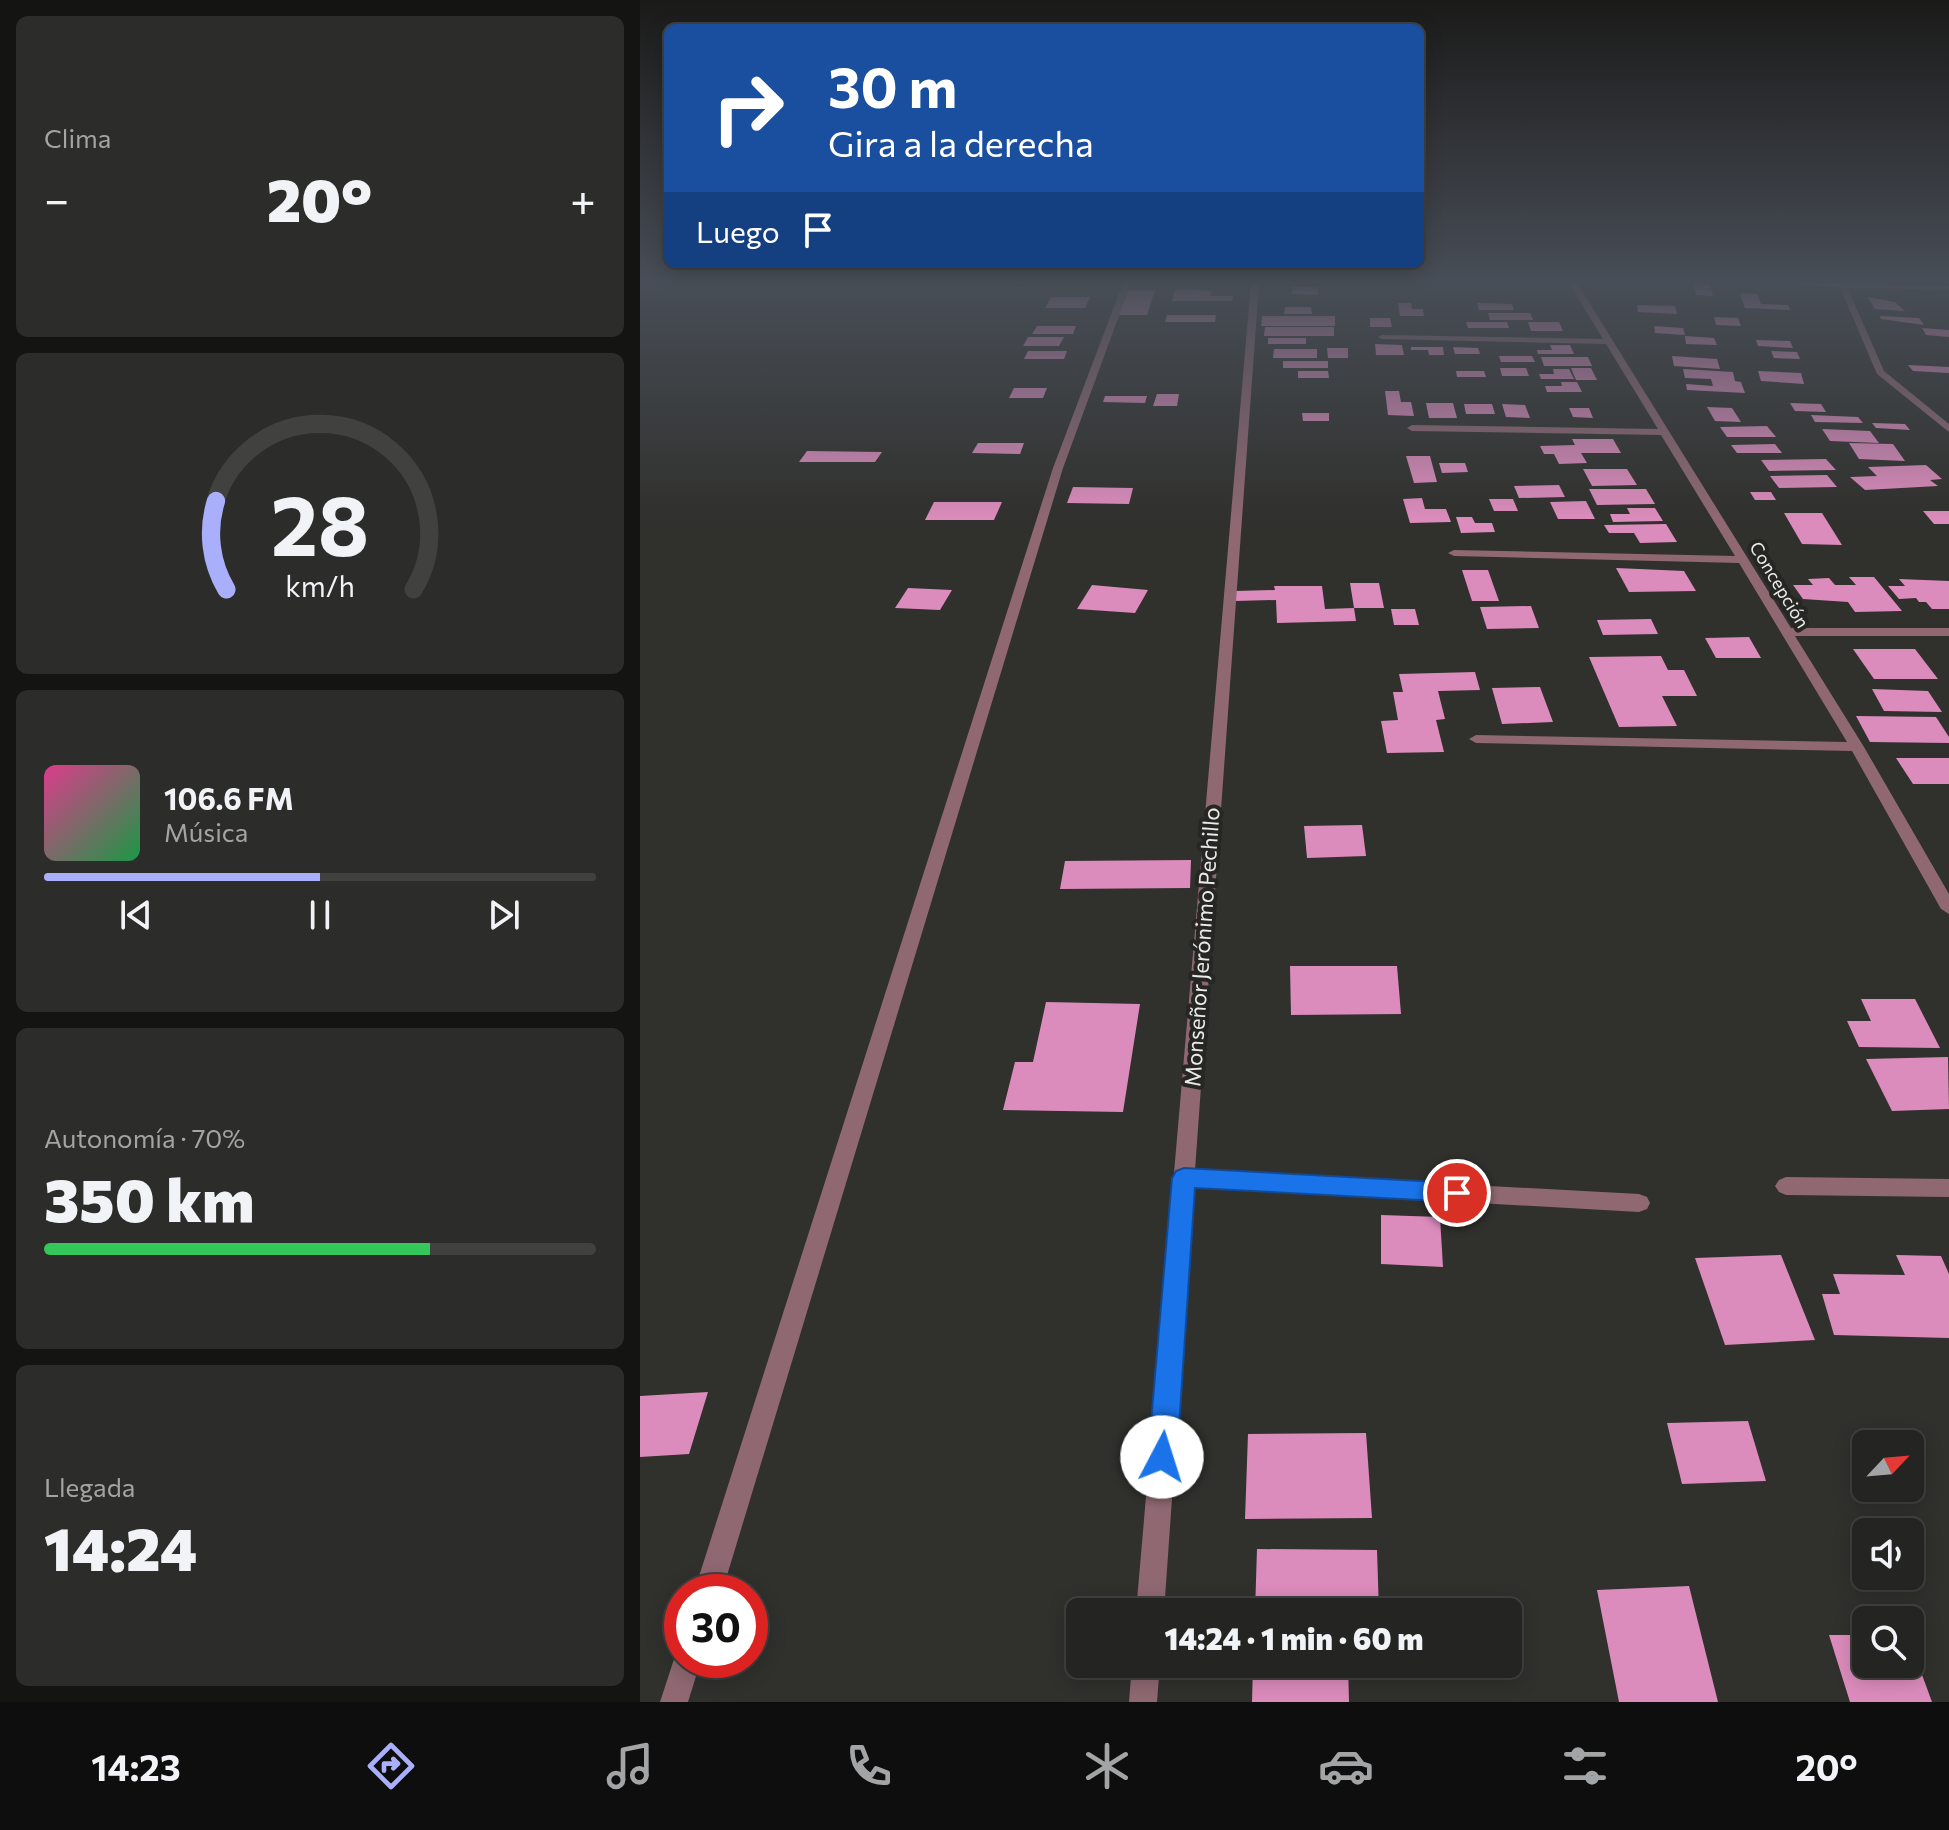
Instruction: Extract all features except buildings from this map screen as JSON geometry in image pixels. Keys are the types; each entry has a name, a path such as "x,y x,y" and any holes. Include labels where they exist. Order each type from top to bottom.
{"street":[{"path":"714,1574 1058,468 1097,362"},
{"name":"Monseñor Jerónimo Pechillo","path":"1151,1598 1249,362"},
{"name":"Concepción","path":"1622,362 1857,747 1949,909"},
{"path":"1876,362 1880,372 1949,429"},
{"path":"1412,428 1665,432"},
{"path":"1454,553 1743,560"},
{"path":"1787,632 1949,632"},
{"path":"1476,739 1857,747"},
{"path":"1184,1178 1639,1203"},
{"path":"1786,1186 1949,1188"},
{"path":"674,1702 681,1678"},
{"path":"1143,1702 1145,1678"}],"route":[{"path":"1162,1457 1184,1178 1457,1193"}]}
